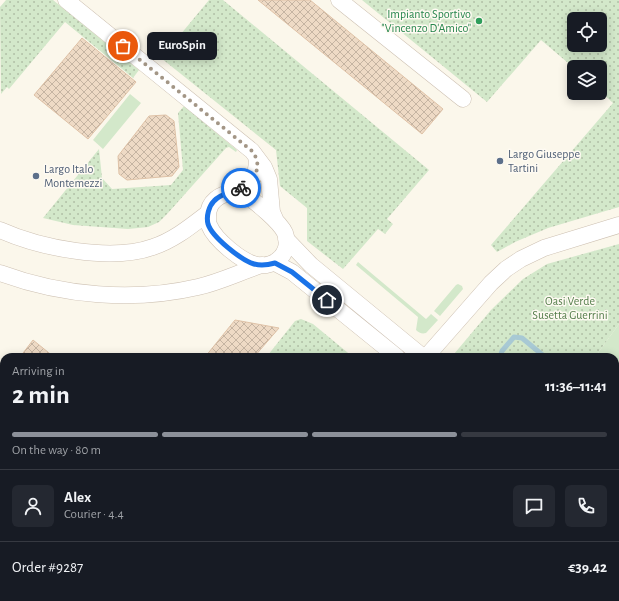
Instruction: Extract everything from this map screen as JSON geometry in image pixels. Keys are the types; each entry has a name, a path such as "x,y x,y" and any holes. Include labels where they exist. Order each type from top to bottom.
{"street":[{"path":"66,0 244,143 264,167 269,179 272,212 276,221"},
{"path":"339,0 463,99"},
{"path":"257,158 257,171 247,185 214,200 208,213 208,224 218,238 245,260 268,264 292,272 392,353"},
{"path":"1,274 59,288 101,294 133,295 175,291 200,286 268,264 282,257 286,248 286,240 283,229 252,200 244,195 234,192 228,193"},
{"path":"0,230 34,242 71,250 132,252 153,248 171,240 208,213"},
{"path":"430,353 491,283 506,269 521,259 544,248 619,225"},
{"path":"286,240 311,265 417,353"}],"green space":[{"path":"6,0 53,0 139,70 133,78 65,22 9,89 7,87 1,94 0,7"},
{"path":"209,0 223,0 429,170 387,219 393,224 385,234 378,229 343,269 307,241 307,208 280,186 276,150 161,58"},
{"path":"362,0 619,0 619,207 548,228 515,242 497,252 491,245 613,103 607,97 607,60 567,60 567,62 541,40 487,102"},
{"path":"130,94 141,103 103,149 93,140"},
{"path":"184,106 237,150 236,152 229,147 226,148 159,222 148,227 128,229 73,225 43,218 99,149 102,178 112,189 171,185 183,170 178,113"},
{"name":"Oasi Verde Susetta Guerrini","path":"619,244 619,324 598,353 455,353 491,310 523,279 547,264"},
{"path":"358,262 426,319 431,314 438,320 426,333 418,332 416,330 418,317 356,265"},
{"path":"458,284 462,286 463,289 440,316 434,311"},
{"path":"301,319 313,324 348,353 270,353 295,321"},
{"path":"619,324 619,353 598,353"}],"building":[{"path":"258,0 310,0 443,109 422,134"},
{"path":"82,38 136,82 88,139 34,95"},
{"path":"166,115 174,121 179,167 172,176 127,180 119,174 118,156 149,116"},
{"path":"235,320 279,328 257,353 208,353"},
{"path":"33,340 49,353 23,353"}],"waterway":[{"path":"501,353 514,337 522,338 540,353"}],"way so far":[{"path":"123,46 252,151 257,158 257,171 247,185 241,188"}],"place":[{"name":"Impianto Sportivo \"Vincenzo D'Amico\"","path":"479,21"},
{"name":"EuroSpin","path":"123,46"},
{"name":"Largo Giuseppe Tartini","path":"500,161"},
{"name":"Largo Italo Montemezzi","path":"36,176"}],"route":[{"path":"241,188 220,196 214,200 208,213 208,224 213,233 245,260 253,264 262,265 275,263 292,272 327,300"}]}
